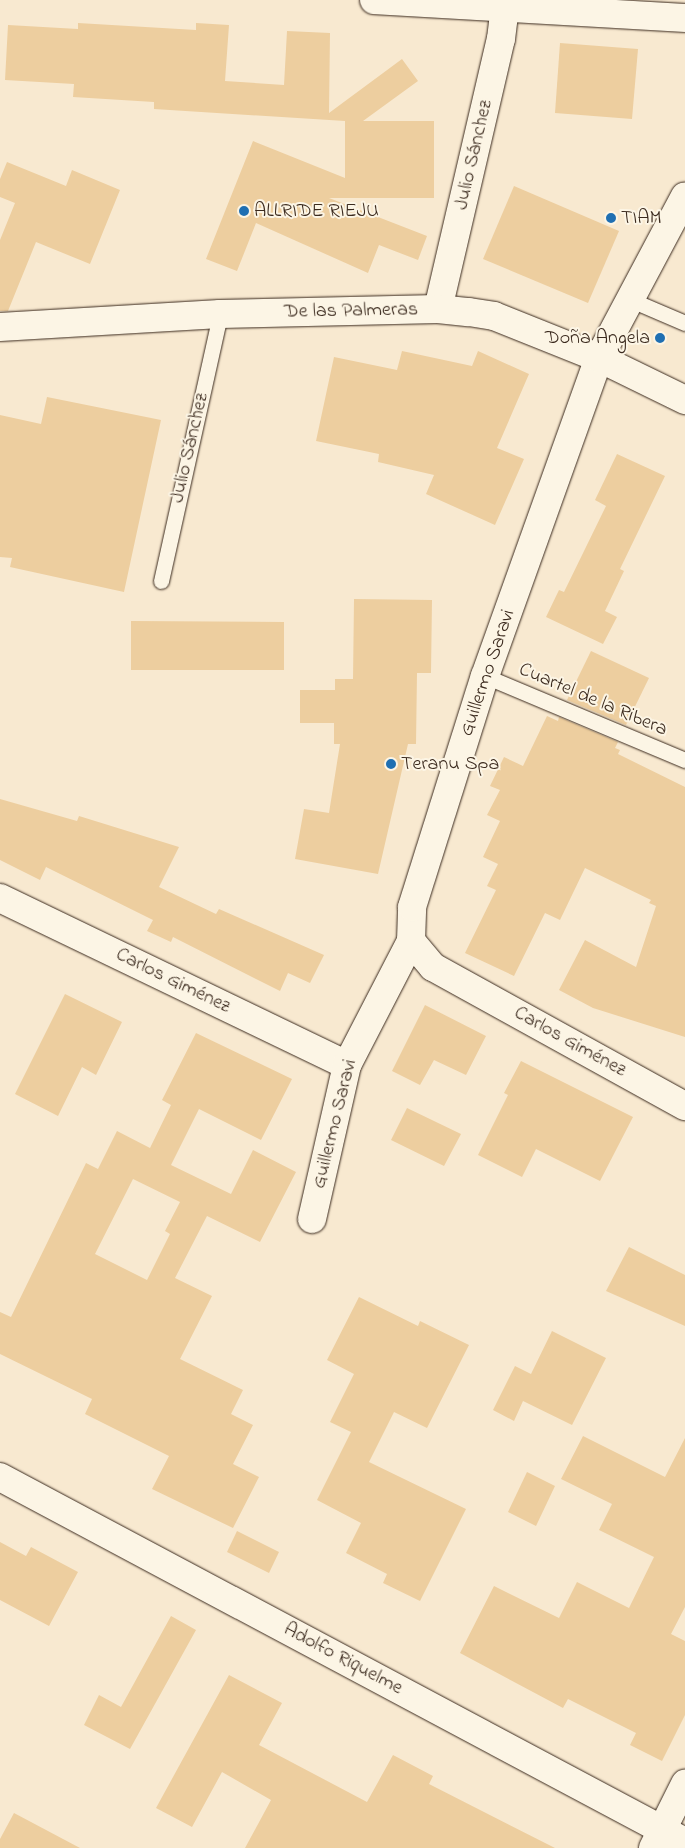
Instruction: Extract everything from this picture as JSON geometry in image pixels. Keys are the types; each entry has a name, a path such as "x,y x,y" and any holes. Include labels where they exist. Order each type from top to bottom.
{"street":[{"path":"374,0 505,4 685,18"},
{"name":"Julio Sánchez","path":"438,309 501,39 505,4"},
{"name":"Guillermo Saravi","path":"312,1219 347,1065 410,941 412,907 485,676 599,358 685,196"},
{"name":"De las Palmeras","path":"0,327 220,314 438,309 494,316 599,358 685,400"},
{"name":"Carlos Giménez","path":"0,898 347,1065"},
{"name":"Carlos Giménez","path":"410,941 433,967 685,1106"},
{"name":"Adolfo Riquelme","path":"0,1477 667,1840"},
{"path":"667,1840 685,1784"}],"lane":[{"path":"629,299 685,323"},
{"name":"Julio Sánchez","path":"161,581 220,314"},
{"name":"Cuartel de la Ribera","path":"485,676 685,760"}],"building":[{"path":"78,23 196,30 196,23 229,25 225,81 284,85 287,31 330,33 329,113 402,59 418,81 363,121 434,121 434,198 329,198 427,236 418,260 379,245 368,273 256,223 237,271 206,259 253,141 345,178 345,121 154,109 154,102 73,97 74,84 5,80 8,25 78,29"},
{"path":"560,43 638,49 632,119 555,113"},
{"path":"7,162 66,186 72,170 120,190 90,264 36,242 8,311 0,311 0,240 15,203 0,197 0,179"},
{"path":"514,186 619,231 588,303 483,259"},
{"path":"402,351 472,366 478,351 529,374 497,448 524,459 495,525 426,494 434,475 378,462 379,454 316,441 334,357 397,370"},
{"path":"47,397 161,420 124,592 10,567 12,558 0,557 0,415 41,424"},
{"path":"617,454 665,476 620,569 624,571 605,611 617,617 603,644 546,617 559,590 564,592 606,506 595,500"},
{"path":"354,599 432,600 431,673 417,673 416,744 408,744 378,874 295,859 304,809 329,813 340,744 334,744 334,723 300,723 300,690 335,690 335,679 353,679"},
{"path":"131,621 284,622 284,670 131,670"},
{"path":"591,651 649,678 626,725 567,700"},
{"path":"547,716 558,721 559,717 618,742 615,748 620,750 618,754 685,787 685,1037 593,1008 559,990 585,940 636,967 656,906 649,903 651,900 585,868 560,920 545,913 514,976 465,953 496,890 487,886 498,864 483,857 500,821 487,815 500,790 490,786 504,757 523,766"},
{"path":"0,799 77,821 79,816 179,847 159,887 216,914 219,909 324,955 310,983 288,973 280,991 173,937 171,942 147,931 153,920 46,867 40,880 0,860"},
{"path":"65,994 122,1022 96,1075 82,1067 58,1116 15,1094"},
{"path":"425,1005 486,1036 466,1075 434,1060 420,1085 392,1071"},
{"path":"196,1033 292,1079 261,1140 199,1109 171,1165 231,1194 253,1150 296,1172 260,1242 207,1216 175,1278 212,1296 180,1359 243,1390 231,1414 253,1425 233,1464 259,1477 233,1528 152,1489 169,1456 85,1414 92,1399 0,1354 0,1312 11,1317 86,1163 98,1169 117,1131 150,1148 171,1105 162,1100","holes":["133,1179 180,1202 165,1231 170,1234 147,1280 95,1254"]},
{"path":"521,1061 633,1117 600,1181 536,1149 522,1177 478,1155 508,1095 504,1093"},
{"path":"407,1108 461,1134 444,1166 391,1140"},
{"path":"629,1247 685,1275 685,1326 606,1291"},
{"path":"359,1297 418,1326 420,1321 469,1345 427,1428 394,1412 369,1462 466,1509 420,1601 383,1583 387,1574 346,1553 361,1523 317,1500 351,1432 330,1422 354,1374 327,1360"},
{"path":"552,1331 606,1358 572,1425 523,1401 514,1421 493,1410 515,1366 531,1374"},
{"path":"583,1436 665,1477 685,1438 685,1607 671,1634 685,1641 685,1715 662,1761 630,1745 636,1733 568,1699 563,1708 460,1653 494,1586 559,1618 577,1582 629,1608 654,1557 599,1530 612,1504 561,1479"},
{"path":"527,1472 555,1486 536,1526 508,1512"},
{"path":"237,1531 279,1552 269,1573 227,1552"},
{"path":"0,1542 26,1556 31,1547 78,1572 49,1626 0,1600"},
{"path":"171,1616 196,1630 130,1749 84,1725 99,1695 121,1707"},
{"path":"229,1675 282,1703 259,1745 367,1802 393,1755 433,1776 429,1784 555,1848 245,1848 271,1800 222,1772 192,1827 156,1808"},
{"path":"14,1813 80,1848 0,1848 0,1839"}],"place":[{"name":"ALLRIDE RIEJU","path":"244,211"},
{"name":"TIAM","path":"611,218"},
{"name":"Doña Angela","path":"660,338"},
{"name":"Teranu Spa","path":"391,764"}]}
